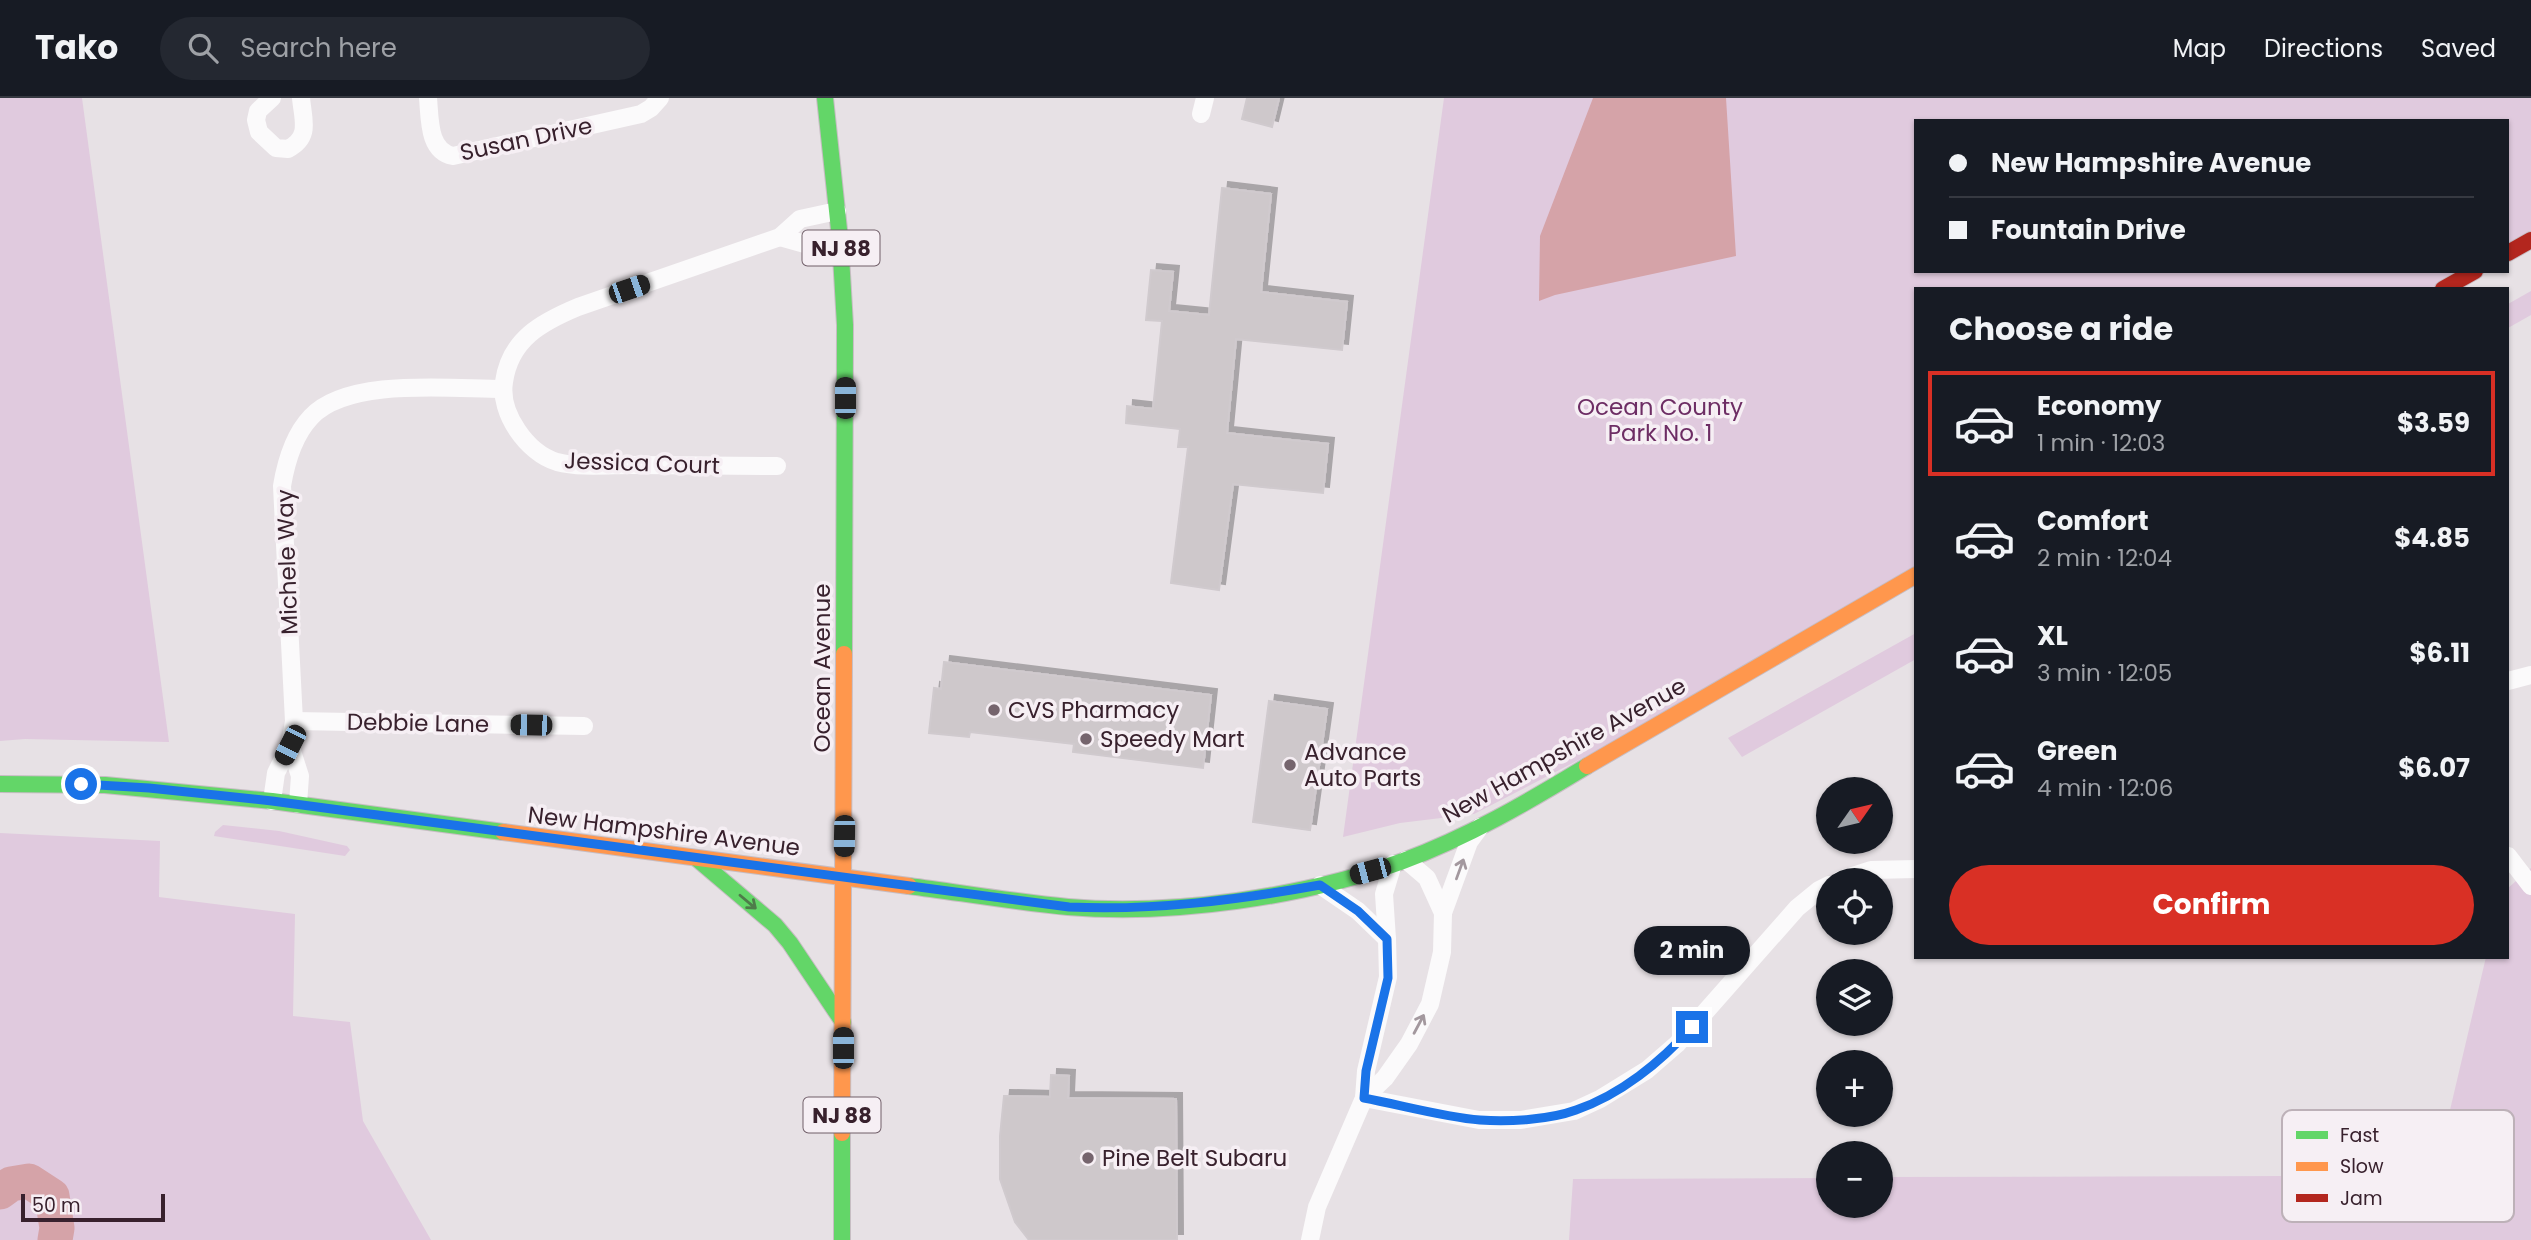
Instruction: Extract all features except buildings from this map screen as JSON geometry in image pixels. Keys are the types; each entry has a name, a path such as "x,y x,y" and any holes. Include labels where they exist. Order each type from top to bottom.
{"main road":[{"name":"Ocean Avenue","path":"825,98 840,239 845,325 842,1240"},
{"path":"2509,252 2531,240"},
{"path":"2447,287 2471,273"},
{"name":"New Hampshire Avenue","path":"0,784 104,785 272,801 1084,908 1222,901 1320,885 1399,862 1480,827 1914,576"},
{"path":"696,858 783,934 843,1022"}],"street":[{"path":"272,98 258,111 258,132 276,148 288,149 302,138 304,127 301,98"},
{"name":"Susan Drive","path":"428,98 435,143 443,152 453,156 641,114 660,98"},
{"path":"503,389 510,360 520,341 546,320 780,237 800,219 837,212"},
{"path":"780,237 805,244 840,239"},
{"name":"Michele Way","path":"272,801 276,773 290,745 293,721 282,486 286,464 295,442 311,416 334,401 353,393 375,388 503,389"},
{"name":"Jessica Court","path":"503,389 508,411 516,428 538,452 557,461 590,465 777,466"},
{"path":"2509,681 2531,675"},
{"name":"Debbie Lane","path":"293,721 584,726"},
{"name":"Michele Way","path":"290,745 300,776 298,804"},
{"path":"1364,1098 1385,1078 1430,1004 1442,952 1443,913 1469,842 1480,827"},
{"path":"2509,857 2531,886"},
{"path":"1310,1240 1317,1207 1364,1098 1366,1071 1388,978 1384,894 1399,862 1427,878 1443,913"},
{"path":"1893,870 1914,869"},
{"path":"1320,885 1358,911 1387,939"},
{"path":"1364,1098 1479,1120 1521,1120 1574,1111 1600,1099 1647,1070 1677,1044 1797,908 1816,892"},
{"path":"1372,1047 1399,1058"}],"green space":[{"path":"0,98 82,98 169,742 25,739 0,741"},
{"name":"Ocean County Park No. 1","path":"1444,98 2531,98 2531,240 2509,252 2509,119 1914,119 1914,273 2471,273 2447,287 1914,287 1914,576 1724,685 1474,814 1400,823 1343,837"},
{"path":"2531,291 2531,315 2509,327 2509,303"},
{"path":"1914,634 1914,660 1742,757 1728,738"},
{"path":"223,825 279,831 347,846 350,850 345,856 214,836"},
{"path":"0,833 160,841 159,897 295,914 293,1016 350,1022 363,1121 431,1240 0,1240"},
{"path":"2531,868 2531,1240 1569,1240 1573,1179 1816,1178 1816,1218 1893,1218 1893,1177 2282,1176 2282,1222 2514,1222 2514,1110 2450,1110 2486,959 2509,959 2509,887"}],"shaded area":[{"path":"1593,98 1726,98 1736,256 1555,295 1539,301 1540,236"}],"waterway":[{"path":"0,1192 11,1184 29,1181 52,1196 57,1228 55,1240"}],"traffic: fast":[{"path":"825,98 840,239 845,325 844,654"},
{"path":"909,886 1048,905 1108,909 1193,906 1281,894 1365,874 1427,852 1497,818 1587,766"},
{"path":"0,784 105,785 272,801 503,832"},
{"path":"696,858 775,925 843,1022"},
{"path":"842,1133 842,1240"}],"traffic: slow":[{"path":"1587,766 1914,576"},
{"path":"842,1133 844,654"},
{"path":"503,832 909,886"}],"traffic: jam":[{"path":"2509,252 2531,240"},
{"path":"2447,287 2471,273"}],"place":[{"name":"CVS Pharmacy","path":"994,710"},
{"name":"Speedy Mart","path":"1086,739"},
{"name":"Advance Auto Parts","path":"1290,765"},
{"name":"Pine Belt Subaru","path":"1088,1158"}],"route":[{"path":"81,784 272,801 1069,907 1190,904 1320,885 1358,911 1387,939 1388,978 1366,1071 1364,1098 1479,1120 1521,1120 1574,1111 1600,1099 1647,1070 1692,1027"}]}
